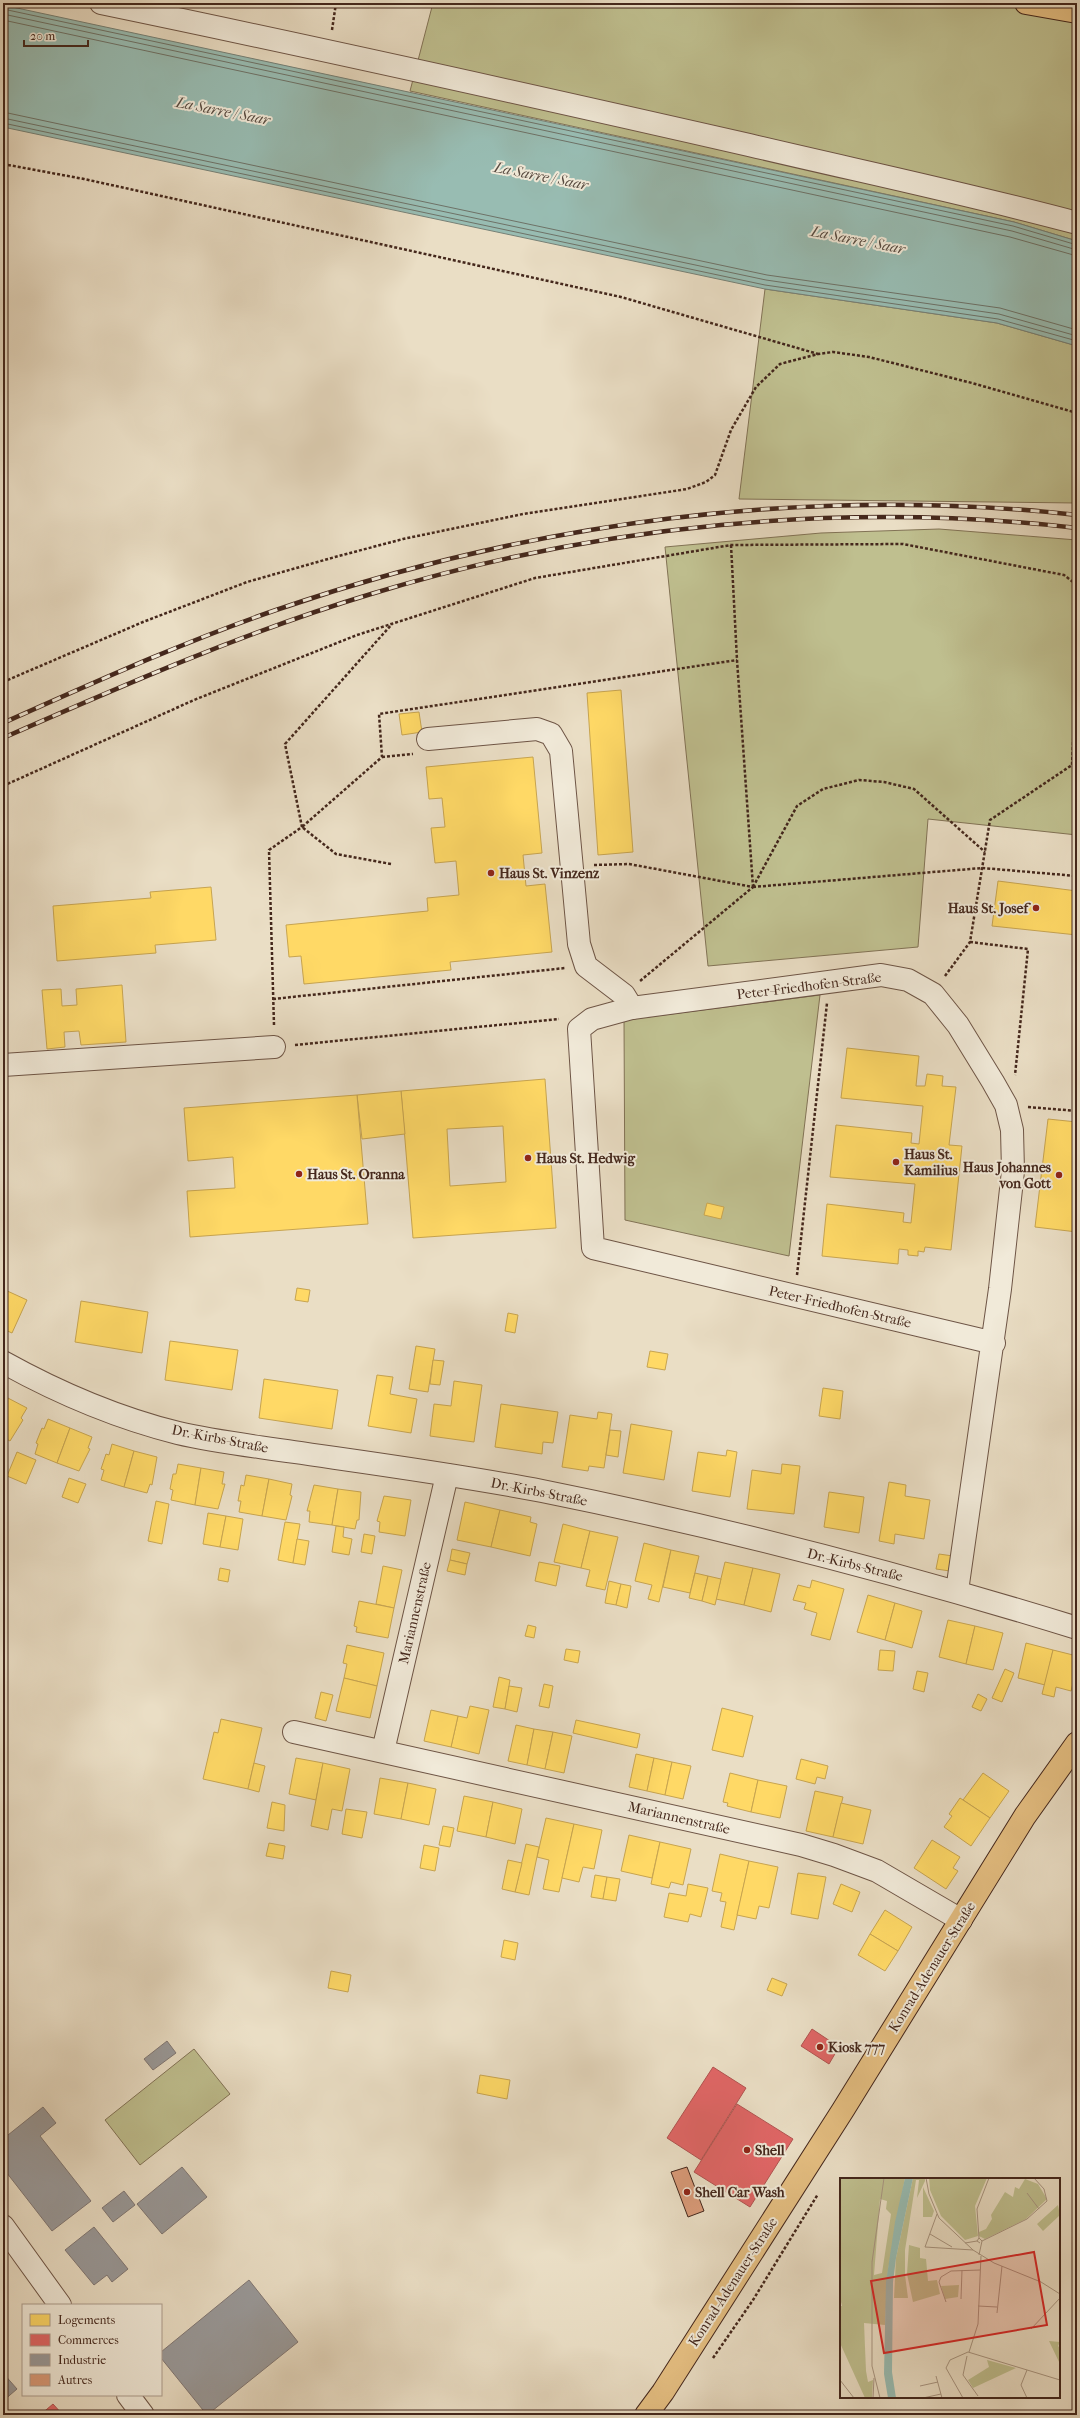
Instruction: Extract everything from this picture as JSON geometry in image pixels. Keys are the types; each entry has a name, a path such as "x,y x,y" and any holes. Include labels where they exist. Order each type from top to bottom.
{"main road":[{"path":"1026,3 1077,12"},
{"name":"Konrad-Adenauer-Straße","path":"646,2415 663,2392 843,2110 1025,1816 1077,1743"}],"street":[{"path":"101,3 329,51 711,137 1019,208 1077,223"},
{"path":"428,739 537,729 551,734 561,751 573,866 579,944 586,966 628,1001"},
{"name":"Peter-Friedhofen-Straße","path":"957,1591 994,1343 1013,1171 1012,1130 1009,1105 958,1025 933,994 908,980 882,976 829,983 628,1001 592,1019 579,1029 593,1248 994,1343"},
{"path":"3,1065 274,1047"},
{"name":"Dr.-Kirbs-Straße","path":"3,1362 64,1392 115,1412 177,1433 227,1443 447,1475 541,1491 633,1511 957,1591 1077,1628"},
{"name":"Mariannenstraße","path":"383,1751 447,1475"},
{"name":"Mariannenstraße","path":"294,1732 801,1845 834,1855 877,1871 961,1920"},
{"path":"3,2226 59,2304"},
{"path":"129,2396 144,2415"}],"path":[{"path":"329,51 336,3"},
{"path":"3,164 84,179 621,297 818,354"},
{"path":"3,682 142,622 254,580 403,539 523,514 687,489 706,482 715,475 731,430 756,387 780,364 818,354 833,352 869,357 972,383 1077,413"},
{"path":"3,786 194,700 356,635 535,578 731,545 903,544 1064,575 1077,585 1076,723 1072,764"},
{"path":"731,545 737,660 753,887"},
{"path":"391,864 336,854 302,827 285,744 393,624"},
{"path":"1072,764 1077,766"},
{"path":"933,994 970,942 990,820 1072,764"},
{"path":"628,1001 753,887 797,806 823,789 859,780 884,782 914,789 985,852"},
{"path":"302,827 269,850 274,1047 560,1019 579,1029"},
{"path":"573,866 629,864 753,887 982,868 1077,876"},
{"path":"970,942 1028,949 1009,1105 1077,1111"},
{"path":"273,1000 586,966"},
{"path":"794,1296 829,983"}],"green space":[{"path":"433,3 1077,3 1077,241 1014,222 410,91"},
{"path":"765,289 997,323 1077,346 1077,503 739,499"},
{"path":"939,529 1077,540 1077,835 928,819 918,947 708,966 665,547 821,533"},
{"path":"820,995 789,1256 625,1220 624,1020"},
{"path":"194,2049 230,2094 140,2165 105,2120"}],"water":[{"name":"La Sarre / Saar","path":"3,5 1014,222 1077,241 1077,346 997,323 765,289 3,127"}],"building: Logements":[{"path":"621,690 633,852 598,855 587,693"},
{"path":"419,712 422,732 402,735 399,714"},
{"name":"Haus St. Vinzenz","path":"533,757 542,853 523,855 526,886 545,884 552,952 450,962 451,970 304,984 301,956 289,957 286,925 428,911 427,898 459,895 456,861 435,863 431,828 445,827 442,798 429,799 426,767"},
{"name":"Haus St. Josef","path":"998,881 1077,891 1077,935 992,926"},
{"path":"211,887 216,940 155,945 156,953 57,961 53,906 151,898 150,892"},
{"path":"122,985 126,1042 81,1045 79,1031 64,1032 65,1047 47,1049 42,990 61,989 62,1006 77,1005 76,989"},
{"name":"Haus St. Kamilius","path":"847,1048 919,1056 916,1086 925,1086 927,1074 943,1076 942,1086 956,1087 949,1145 962,1146 951,1250 925,1247 924,1252 918,1251 918,1256 908,1255 908,1250 899,1249 898,1264 822,1256 827,1204 904,1213 903,1222 911,1223 915,1184 830,1177 836,1125 912,1133 911,1143 919,1144 923,1106 841,1098"},
{"name":"Haus St. Hedwig","path":"545,1079 556,1228 413,1238 401,1091","holes":["503,1126 506,1182 450,1186 447,1129"]},
{"path":"401,1091 405,1134 362,1139 357,1095"},
{"name":"Haus St. Oranna","path":"357,1095 368,1224 190,1237 187,1191 235,1188 233,1157 188,1161 184,1108"},
{"name":"Haus Johannes von Gott","path":"1048,1119 1077,1122 1077,1232 1035,1227"},
{"path":"707,1203 724,1207 721,1219 704,1215"},
{"path":"297,1288 310,1290 308,1302 295,1300"},
{"path":"3,1289 27,1300 12,1333 3,1329"},
{"path":"81,1301 148,1312 142,1353 75,1342"},
{"path":"508,1313 518,1315 515,1333 505,1331"},
{"path":"170,1341 238,1350 232,1390 165,1380"},
{"path":"416,1346 435,1349 428,1392 409,1389"},
{"path":"650,1351 668,1354 665,1370 647,1367"},
{"path":"433,1360 444,1361 440,1385 430,1384"},
{"path":"377,1375 393,1377 390,1394 417,1399 411,1433 368,1426"},
{"path":"264,1379 338,1390 332,1429 259,1418"},
{"path":"454,1381 482,1385 474,1442 430,1436 434,1404 451,1406"},
{"path":"823,1388 843,1391 840,1419 819,1416"},
{"path":"6,1397 27,1408 21,1418 23,1420 10,1441 3,1437 3,1402"},
{"path":"501,1404 558,1412 553,1443 543,1442 542,1454 495,1447"},
{"path":"598,1412 612,1414 604,1468 589,1466 588,1471 562,1467 570,1415 597,1419"},
{"path":"48,1419 70,1428 57,1463 35,1454 38,1444 36,1443 42,1428 44,1429"},
{"path":"631,1424 672,1431 664,1480 623,1473"},
{"path":"70,1428 92,1437 88,1448 90,1449 79,1471 57,1463"},
{"path":"610,1430 621,1431 618,1457 606,1455"},
{"path":"112,1444 134,1451 124,1487 101,1480 104,1470 101,1469 106,1454 109,1455"},
{"path":"727,1450 737,1452 730,1497 692,1491 698,1452 726,1456"},
{"path":"134,1451 157,1457 152,1485 150,1484 147,1493 124,1487"},
{"path":"17,1452 36,1460 26,1484 7,1476"},
{"path":"178,1464 201,1468 195,1505 171,1500 173,1490 170,1489 173,1474 176,1474"},
{"path":"782,1464 800,1466 794,1514 747,1509 752,1470 781,1474"},
{"path":"201,1468 224,1472 222,1484 225,1484 218,1509 195,1505"},
{"path":"246,1475 269,1479 262,1516 239,1512 241,1501 238,1501 241,1485 244,1486"},
{"path":"69,1478 86,1484 78,1503 62,1497"},
{"path":"269,1479 292,1484 290,1495 292,1496 286,1520 262,1516"},
{"path":"889,1482 906,1485 905,1496 930,1500 924,1539 895,1534 894,1544 879,1541"},
{"path":"314,1485 338,1489 332,1525 309,1522 310,1511 307,1511"},
{"path":"338,1489 361,1492 359,1520 357,1520 355,1529 332,1525"},
{"path":"829,1492 864,1497 859,1533 824,1527"},
{"path":"384,1496 411,1500 405,1536 379,1532 380,1522 377,1521"},
{"path":"156,1501 169,1504 162,1544 148,1541"},
{"path":"465,1502 500,1510 491,1547 457,1540"},
{"path":"500,1510 531,1517 530,1522 537,1524 530,1556 491,1547"},
{"path":"208,1513 226,1516 220,1547 203,1544"},
{"path":"226,1516 243,1519 238,1550 220,1547"},
{"path":"285,1522 300,1524 293,1563 278,1560"},
{"path":"563,1524 590,1531 581,1568 554,1562"},
{"path":"336,1526 344,1527 343,1537 352,1539 349,1555 332,1552"},
{"path":"590,1531 618,1537 605,1590 586,1586 590,1570 581,1568"},
{"path":"364,1534 375,1536 372,1554 361,1552"},
{"path":"297,1539 309,1541 305,1565 293,1563"},
{"path":"644,1543 671,1550 659,1602 648,1599 652,1585 635,1581"},
{"path":"452,1549 470,1553 467,1564 450,1560"},
{"path":"671,1550 699,1556 690,1593 663,1587"},
{"path":"939,1554 953,1556 950,1571 936,1569"},
{"path":"450,1560 467,1564 465,1575 447,1571"},
{"path":"539,1562 560,1566 556,1586 535,1581"},
{"path":"725,1562 753,1568 744,1605 716,1599"},
{"path":"383,1566 402,1570 394,1608 376,1604"},
{"path":"220,1568 230,1570 228,1582 218,1580"},
{"path":"753,1568 780,1574 771,1612 744,1605"},
{"path":"695,1573 708,1576 702,1601 689,1598"},
{"path":"708,1576 721,1579 715,1605 702,1601"},
{"path":"812,1580 844,1589 830,1640 811,1635 817,1613 804,1609 806,1603 793,1600 798,1585 810,1588"},
{"path":"609,1581 621,1584 616,1605 605,1603"},
{"path":"621,1584 631,1586 627,1608 616,1605"},
{"path":"868,1595 895,1603 885,1640 857,1632"},
{"path":"359,1601 394,1608 388,1638 356,1632 357,1627 354,1626"},
{"path":"895,1603 922,1611 912,1648 885,1640"},
{"path":"948,1620 975,1626 966,1664 939,1657"},
{"path":"528,1625 536,1627 534,1638 525,1636"},
{"path":"975,1626 1003,1633 993,1670 966,1664"},
{"path":"1026,1643 1053,1650 1045,1685 1018,1678"},
{"path":"347,1645 384,1653 377,1686 344,1678 347,1664 343,1663"},
{"path":"566,1649 580,1651 578,1663 564,1660"},
{"path":"880,1650 895,1651 893,1671 878,1670"},
{"path":"1053,1650 1077,1656 1077,1668 1071,1691 1056,1687 1054,1697 1042,1694"},
{"path":"1005,1669 1014,1673 1002,1702 992,1698"},
{"path":"917,1671 928,1673 924,1692 913,1689"},
{"path":"499,1677 510,1680 505,1709 493,1707"},
{"path":"344,1678 377,1686 370,1718 336,1711"},
{"path":"544,1684 553,1686 549,1708 539,1706"},
{"path":"509,1686 522,1688 517,1712 505,1709"},
{"path":"321,1692 333,1695 326,1721 315,1718"},
{"path":"978,1694 987,1699 981,1711 972,1707"},
{"path":"470,1706 489,1710 479,1754 451,1747 458,1716 467,1718"},
{"path":"722,1708 753,1716 743,1757 712,1750"},
{"path":"431,1710 458,1716 451,1747 424,1741"},
{"path":"221,1719 262,1728 248,1789 203,1779 214,1732 218,1733"},
{"path":"576,1720 640,1734 637,1748 573,1733"},
{"path":"516,1725 534,1729 527,1765 508,1761"},
{"path":"534,1729 553,1732 545,1769 527,1765"},
{"path":"553,1732 572,1736 564,1773 545,1769"},
{"path":"636,1754 654,1758 647,1791 629,1787"},
{"path":"296,1758 323,1763 316,1800 289,1794"},
{"path":"654,1758 672,1762 665,1795 647,1791"},
{"path":"801,1759 828,1766 825,1779 817,1777 815,1784 796,1779"},
{"path":"672,1762 691,1766 683,1799 665,1795"},
{"path":"254,1763 265,1766 259,1792 248,1789"},
{"path":"323,1763 350,1769 342,1811 332,1809 328,1830 311,1826"},
{"path":"730,1773 758,1780 751,1812 727,1806 728,1803 723,1802"},
{"path":"983,1773 1009,1791 990,1818 963,1800"},
{"path":"380,1778 408,1783 401,1819 374,1814"},
{"path":"758,1780 787,1786 780,1818 751,1812"},
{"path":"408,1783 436,1789 429,1825 401,1819"},
{"path":"815,1791 843,1797 833,1837 806,1831"},
{"path":"464,1796 493,1802 486,1837 457,1831"},
{"path":"960,1798 990,1818 971,1846 944,1827 952,1816 949,1814"},
{"path":"272,1802 285,1805 284,1831 267,1828"},
{"path":"493,1802 522,1809 515,1844 486,1837"},
{"path":"841,1803 871,1810 863,1844 833,1837"},
{"path":"346,1809 367,1812 362,1838 342,1834"},
{"path":"546,1818 574,1824 559,1892 543,1889 549,1860 537,1857"},
{"path":"574,1824 602,1830 594,1869 583,1867 579,1882 562,1878"},
{"path":"443,1826 454,1828 450,1847 439,1845"},
{"path":"629,1835 660,1842 652,1878 621,1871"},
{"path":"932,1840 960,1857 953,1868 958,1871 946,1889 914,1868"},
{"path":"660,1842 691,1849 683,1885 671,1882 669,1888 651,1884"},
{"path":"269,1843 285,1846 283,1859 266,1856"},
{"path":"526,1844 539,1847 529,1895 515,1892"},
{"path":"424,1845 439,1848 435,1871 420,1868"},
{"path":"720,1854 749,1861 734,1930 721,1927 726,1902 720,1901 722,1893 712,1891"},
{"path":"508,1860 522,1863 515,1892 502,1889"},
{"path":"749,1861 778,1867 769,1908 759,1906 756,1919 737,1915"},
{"path":"798,1873 826,1877 818,1919 791,1914"},
{"path":"595,1875 607,1877 603,1899 591,1897"},
{"path":"607,1877 620,1879 616,1901 603,1899"},
{"path":"688,1884 708,1888 701,1917 690,1914 688,1922 664,1917 669,1893 686,1896"},
{"path":"841,1884 860,1892 852,1912 833,1904"},
{"path":"885,1910 912,1927 898,1951 870,1934"},
{"path":"870,1934 898,1951 885,1971 858,1955"},
{"path":"504,1940 518,1943 515,1960 501,1957"},
{"path":"331,1971 351,1975 348,1992 328,1988"},
{"path":"772,1978 787,1984 782,1996 767,1990"},
{"path":"480,2075 510,2080 507,2099 477,2093"}],"building: Commerces":[{"name":"Kiosk 777","path":"812,2029 839,2047 829,2064 801,2046"},
{"path":"713,2067 746,2088 701,2160 667,2138"},
{"name":"Shell","path":"737,2104 793,2139 750,2207 694,2172"},
{"path":"53,2404 63,2415 40,2415"}],"building: Industrie":[{"path":"167,2041 176,2053 153,2070 144,2059"},
{"path":"43,2107 56,2123 40,2136 91,2201 52,2231 3,2168 3,2139"},
{"path":"182,2167 207,2197 162,2234 137,2204"},
{"path":"124,2191 135,2205 113,2222 102,2208"},
{"path":"94,2227 128,2269 112,2282 107,2275 94,2285 65,2250"},
{"path":"249,2280 298,2342 207,2415 162,2359 162,2351"},
{"path":"3,2373 17,2389 3,2401"}],"building: Autres":[{"name":"Shell Car Wash","path":"687,2167 704,2211 688,2217 671,2172"}],"railway":[{"path":"3,723 172,649 276,610 373,579 471,554 571,533 671,518 772,509 874,505 976,507 1077,515"},
{"path":"3,738 185,660 277,625 371,594 457,570 544,551 632,536 721,525 810,519 900,517 989,520 1077,528"}],"place":[{"name":"Haus St. Vinzenz","path":"491,873"},
{"name":"Haus St. Josef","path":"1036,908"},
{"name":"Haus St. Hedwig","path":"528,1158"},
{"name":"Haus St. Kamilius","path":"896,1162"},
{"name":"Haus St. Oranna","path":"299,1174"},
{"name":"Haus Johannes von Gott","path":"1059,1175"},
{"name":"Kiosk 777","path":"820,2047"},
{"name":"Shell","path":"747,2150"},
{"name":"Shell Car Wash","path":"687,2192"}]}
